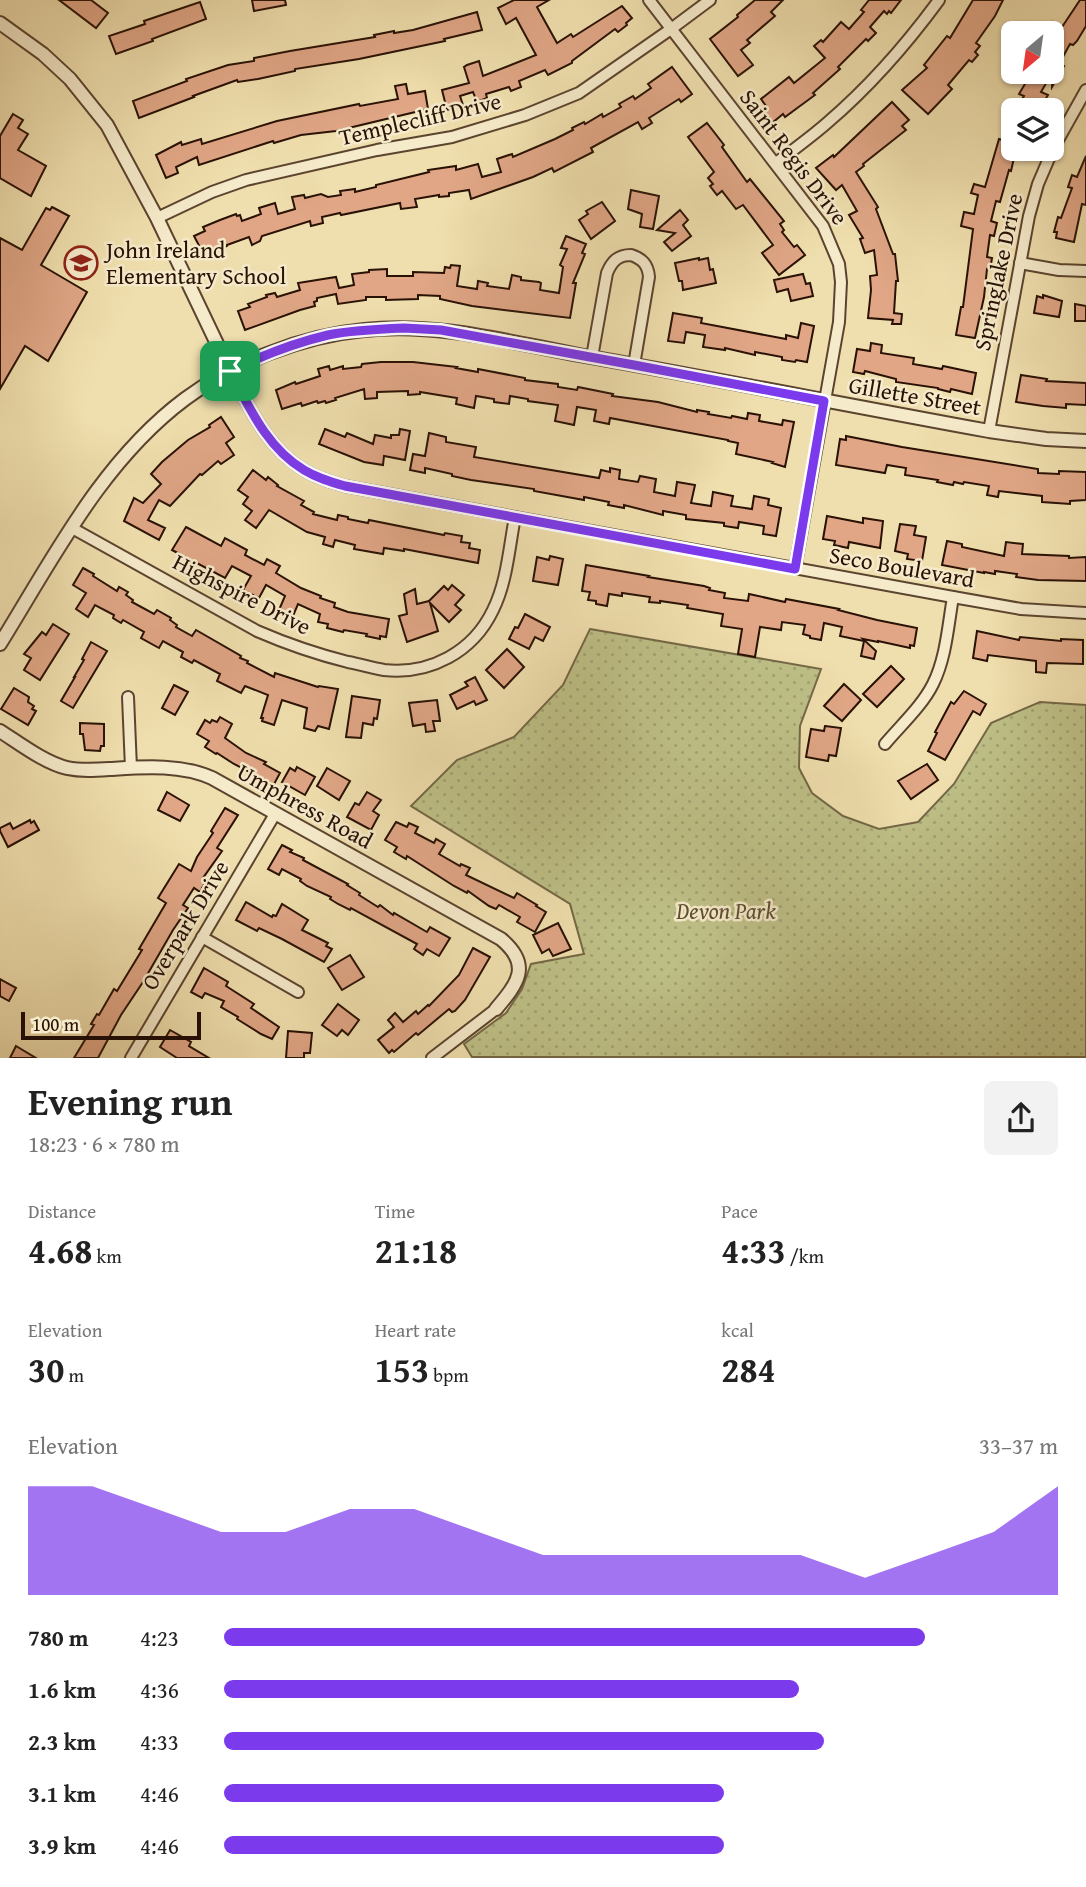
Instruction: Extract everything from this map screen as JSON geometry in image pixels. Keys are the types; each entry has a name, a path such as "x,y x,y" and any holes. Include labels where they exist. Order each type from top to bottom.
{"street":[{"name":"Saint Regis Drive","path":"649,0 823,226 839,264 839,322 795,569"},
{"name":"Templecliff Drive","path":"157,218 212,191 246,180 377,150 452,137 525,115 579,93 710,0"},
{"path":"776,163 827,123 858,94 890,61 939,0"},
{"name":"Seco Boulevard","path":"0,23 43,54 70,79 115,138 257,422 274,444 304,470 345,486 795,569 1021,609 1086,612"},
{"name":"Springlake Drive","path":"989,431 1029,216 1038,184 1053,149 1086,90"},
{"path":"592,357 607,273 617,258 631,255 644,262 649,278 634,365"},
{"path":"1020,263 1059,270 1086,271"},
{"name":"Gillette Street","path":"0,644 100,485 134,446 185,400 230,371 294,345 327,335 404,328 441,330 989,431 1046,439 1086,441"},
{"name":"Highspire Drive","path":"72,528 257,631 286,644 318,655 382,670 399,671 436,664 454,655 481,631 494,610 502,588 515,517"},
{"path":"885,744 933,684 944,650 953,597"},
{"path":"128,697 131,768"},
{"name":"Umphress Road","path":"0,731 65,768 84,771 170,768 198,772 501,939 511,948 519,962 518,976 496,1009"},
{"name":"Overpark Drive","path":"131,1058 275,814"},
{"path":"202,937 298,992"},
{"path":"432,1058 496,1009"}],"green space":[{"name":"Devon Park","path":"590,629 821,669 800,726 799,768 812,793 843,816 879,829 918,822 954,784 991,723 1040,702 1086,705 1086,1057 472,1057 464,1044 506,1013 522,989 531,964 584,954 570,904 411,806 457,760 514,737 563,685"}],"building":[{"path":"59,0 91,0 108,13 96,28"},
{"path":"252,0 285,0 286,5 254,11"},
{"path":"514,0 549,0 537,7 557,43 571,34 573,37 622,6 632,18 618,32 615,29 572,63 548,75 545,70 519,81 521,87 511,91 509,87 486,94 487,98 477,102 473,92 460,96 463,105 447,110 442,90 469,83 464,67 467,65 479,61 483,76 536,55 516,18 506,24 498,8"},
{"path":"755,0 783,0 771,12 775,16 747,40 750,43 741,50 753,65 738,76 710,39"},
{"path":"869,0 901,0 891,13 884,11 870,27 876,33 868,41 866,39 838,67 840,69 813,93 815,95 772,123 761,109 766,106 761,99 789,77 794,83 825,58 814,46 821,40 823,42 841,22 849,29 864,12 861,10"},
{"path":"973,0 1003,0 976,43 980,46 975,52 978,55 972,62 969,60 948,85 952,89 928,114 902,90 927,68 924,65 947,36 950,38"},
{"path":"1080,0 1086,0 1086,26 1064,55 1064,24"},
{"path":"200,2 206,19 116,54 109,36"},
{"path":"477,12 482,30 444,39 445,41 295,69 258,79 237,80 139,118 133,101 187,81 186,79 228,65 254,61 254,58 375,37 374,35 394,31 413,30"},
{"path":"672,67 692,94 649,118 652,123 642,129 638,122 591,148 593,152 554,172 552,168 471,199 469,190 449,193 449,196 415,199 417,207 401,209 400,203 322,217 323,223 311,226 310,221 262,236 260,241 252,245 249,237 205,257 194,236 205,231 203,227 220,220 236,214 240,215 242,221 261,214 259,208 275,203 278,214 295,209 292,197 341,195 340,191 355,189 355,192 429,172 428,170 456,166 456,170 478,164 482,177 501,172 497,159 512,154 513,157 602,114 603,117 621,107 619,104 633,96 635,99 651,88 648,84"},
{"path":"406,84 408,94 425,91 428,109 336,131 301,135 274,143 273,141 199,165 197,157 176,167 178,173 166,178 156,155 181,142 182,145 201,139 202,144 277,121 398,99 395,86"},
{"path":"1025,84 1046,84 1041,92 1048,95 1046,98 1023,98 1024,96 1019,94"},
{"path":"892,102 909,120 902,126 906,130 856,172 878,207 876,209 895,254 898,281 894,313 902,314 901,324 892,324 893,320 868,318 870,276 877,275 874,250 865,253 860,239 863,238 849,215 857,211 842,185 836,190 816,168 833,155 834,157"},
{"path":"13,114 23,120 18,128 28,134 18,150 46,166 31,196 0,178 0,136"},
{"path":"707,123 747,182 750,179 784,221 780,224 784,230 782,232 794,247 797,245 805,255 779,275 762,253 773,245 743,205 736,209 722,191 717,195 710,186 713,184 708,178 714,172 688,137"},
{"path":"1001,140 1001,161 1013,161 1000,202 996,201 991,221 997,223 994,236 990,235 987,257 992,258 990,270 987,269 975,338 956,335 963,307 973,229 961,226 964,212 974,214 978,195 971,193 974,184 985,187"},
{"path":"1086,156 1086,205 1082,204 1074,242 1056,238 1057,232 1054,232 1072,188 1068,187 1072,175 1077,177"},
{"path":"631,190 659,196 653,229 640,227 642,214 628,209"},
{"path":"602,202 615,221 591,239 579,220 588,214 586,211"},
{"path":"52,207 69,216 41,265 87,292 48,361 25,346 0,389 0,238 22,250 46,208 50,210"},
{"path":"680,210 688,220 683,225 691,236 672,251 664,242 675,233 657,230"},
{"path":"566,236 586,244 582,253 585,254 573,283 576,283 570,318 472,306 440,299 440,296 418,295 418,299 386,300 386,297 366,297 366,300 338,304 336,294 317,298 315,306 245,330 238,311 250,307 248,304 267,297 266,295 275,293 277,297 300,290 298,283 336,277 339,288 354,285 352,274 369,270 387,269 387,276 413,276 413,272 444,273 445,267 450,268 451,265 460,266 457,286 477,289 478,281 488,283 487,286 509,289 512,275 521,277 521,280 541,283 540,290 559,293 563,267 560,265 567,249 561,248"},
{"path":"708,258 716,283 683,290 675,263"},
{"path":"803,274 806,284 810,283 813,296 791,301 788,289 777,292 774,280"},
{"path":"1043,295 1062,301 1059,317 1034,313 1037,296 1043,298"},
{"path":"1075,304 1086,306 1086,321 1075,321"},
{"path":"673,313 702,318 701,323 786,339 786,335 798,338 801,323 814,326 807,362 782,360 782,357 755,352 755,355 725,348 703,347 705,335 686,332 684,343 668,341"},
{"path":"871,343 882,345 881,353 914,358 913,364 942,369 943,366 976,373 972,394 896,382 896,379 865,371 864,374 853,372 857,349 870,351"},
{"path":"413,362 478,372 478,369 525,380 558,384 558,387 577,390 578,387 731,418 747,419 748,413 760,415 759,421 782,425 783,420 794,422 785,467 736,454 738,443 728,440 610,418 609,424 594,421 596,410 577,407 574,425 555,421 558,405 510,396 509,404 476,396 474,408 456,404 457,398 420,392 408,395 408,391 377,392 377,398 365,399 364,389 326,403 317,401 302,406 301,403 282,409 276,390 320,376 318,369 329,366 330,370 343,366 343,369 361,367 362,364"},
{"path":"1021,375 1047,379 1046,381 1086,383 1086,405 1066,404 1066,408 1016,402"},
{"path":"221,417 234,437 226,443 234,455 221,464 218,461 200,474 170,506 159,500 148,520 165,528 159,540 124,521 134,498 143,503 161,484 151,474 162,462"},
{"path":"325,429 345,437 347,433 373,444 375,435 391,438 391,435 399,435 400,429 410,431 405,460 384,456 383,465 364,462 319,444"},
{"path":"429,433 446,437 446,442 476,447 474,457 599,478 601,470 610,472 610,468 620,470 619,479 638,482 640,476 656,479 654,492 675,496 677,482 695,485 691,503 711,506 713,492 733,496 731,506 752,509 754,496 769,499 768,505 781,508 776,536 763,534 764,526 739,522 738,528 724,526 724,523 686,519 686,515 663,511 663,515 624,505 624,508 608,505 609,502 471,480 425,468 425,473 410,470 413,454 425,456"},
{"path":"846,436 1038,469 1038,473 1086,472 1086,500 1070,501 1070,504 1042,502 1042,496 999,491 998,497 987,495 989,486 937,482 938,480 905,475 906,468 887,465 885,473 836,465 840,439 846,440"},
{"path":"253,470 304,501 301,505 314,512 313,514 337,520 338,515 368,523 369,520 462,536 461,542 470,543 469,548 480,550 478,563 404,549 384,548 383,554 354,549 355,545 335,540 333,547 323,544 325,537 307,532 269,510 256,528 245,520 252,511 243,504 248,497 238,490"},
{"path":"827,516 863,523 863,518 883,521 880,548 849,542 848,548 834,545 835,541 823,539"},
{"path":"900,524 916,526 914,535 926,537 922,561 907,559 908,554 895,551"},
{"path":"186,527 221,546 225,538 247,550 245,555 264,565 267,559 280,566 276,573 321,596 320,598 335,603 334,607 389,619 386,637 380,636 380,639 366,636 367,634 327,628 328,624 318,622 320,614 298,604 293,616 279,610 285,596 266,585 259,598 243,590 251,576 232,566 225,578 172,550"},
{"path":"947,541 1004,556 1006,542 1023,544 1022,554 1086,557 1086,581 1038,580 1016,577 1017,574 995,571 995,574 984,573 942,565"},
{"path":"550,556 563,559 558,585 533,581 537,557 549,560"},
{"path":"586,565 704,586 710,588 709,590 725,593 724,598 748,601 749,594 785,602 786,599 917,628 914,646 910,645 910,648 863,639 876,651 874,659 861,656 864,641 840,636 842,627 824,623 821,640 803,634 805,625 782,622 781,630 760,627 755,657 738,654 742,629 721,626 723,614 687,608 688,605 649,602 650,597 622,593 622,596 609,594 607,606 588,600 590,592 582,591"},
{"path":"83,568 117,591 119,587 128,592 126,595 132,602 154,614 157,610 171,618 176,627 192,636 196,630 274,677 275,673 318,687 338,689 329,729 318,726 315,731 304,728 307,708 282,700 274,725 262,721 268,695 245,686 241,693 217,681 220,674 194,660 192,663 181,657 183,652 163,641 159,648 141,638 144,632 123,620 121,623 113,618 114,615 95,605 88,617 76,609 86,593 73,585"},
{"path":"452,585 464,595 455,605 461,610 449,622 430,603 438,631 407,642 399,616 407,614 404,594 415,589 417,604 429,601 444,586 448,590"},
{"path":"525,614 550,627 543,641 535,637 529,649 509,639"},
{"path":"53,624 69,634 40,680 24,670 31,658 24,654 42,632 46,635"},
{"path":"977,631 1019,640 1020,637 1083,640 1083,664 1047,663 1046,673 1036,672 1036,661 988,655 987,661 973,658"},
{"path":"91,642 107,651 73,708 61,701"},
{"path":"507,649 524,667 504,688 486,670"},
{"path":"891,666 904,679 877,707 863,694"},
{"path":"475,677 487,700 476,705 474,701 457,709 450,695 468,686 465,682"},
{"path":"844,684 861,700 842,721 824,706"},
{"path":"174,685 188,692 175,715 162,708"},
{"path":"14,688 29,697 28,702 36,711 28,725 1,709"},
{"path":"964,691 986,704 980,715 973,711 945,760 928,751 951,702 954,704"},
{"path":"352,696 380,700 377,719 374,718 373,725 363,723 361,738 346,737"},
{"path":"437,700 440,721 433,721 435,731 426,732 425,724 413,726 409,703"},
{"path":"220,717 232,724 225,738 280,773 273,786 205,747 209,741 197,734 205,720 210,723 212,720 217,722"},
{"path":"80,723 104,724 104,746 101,746 100,751 85,750"},
{"path":"825,726 841,728 836,756 829,755 828,761 806,757 811,729 824,731"},
{"path":"927,764 938,780 911,799 898,781"},
{"path":"297,767 315,777 305,795 282,782 290,768 295,771"},
{"path":"327,768 350,781 339,800 317,786"},
{"path":"167,792 189,805 180,821 158,810"},
{"path":"367,792 381,800 373,811 379,815 371,830 347,817 355,803 359,805"},
{"path":"225,808 238,815 217,848 222,851 203,878 206,881 200,892 194,888 183,905 188,908 121,1015 98,1058 74,1058 94,1025 91,1024 97,1014 99,1015 114,989 117,991 142,950 139,949 166,903 158,898 179,864 191,871"},
{"path":"30,820 31,823 34,821 39,830 8,847 0,828 10,823 13,829"},
{"path":"396,822 407,827 409,823 418,827 415,833 434,843 436,839 445,844 439,854 460,866 461,864 470,868 466,875 514,898 517,893 546,912 535,932 517,922 520,917 499,905 496,909 489,906 407,856 406,859 394,852 397,847 385,840"},
{"path":"282,845 304,858 303,860 348,884 378,907 380,905 393,915 394,913 427,932 430,927 450,938 439,956 427,949 423,955 414,949 417,944 351,908 350,910 338,904 330,899 331,897 307,886 301,879 282,869 279,875 268,869"},
{"path":"246,902 272,917 276,916 282,904 308,920 302,930 328,943 326,946 332,949 324,962 259,928 257,931 236,920"},
{"path":"558,923 571,949 553,956 549,949 542,953 533,935"},
{"path":"473,948 490,957 465,1000 455,1011 449,1009 418,1035 416,1033 394,1052 392,1050 389,1053 378,1040 394,1027 388,1020 395,1013 403,1022 416,1011 418,1014 429,1006 459,975"},
{"path":"350,955 364,977 342,990 328,968"},
{"path":"204,968 228,982 226,986 254,1004 251,1008 279,1027 272,1039 221,1007 224,1001 205,993 202,998 191,992"},
{"path":"0,979 16,988 9,1001 0,996"},
{"path":"338,1004 359,1020 348,1035 342,1030 337,1036 322,1025"},
{"path":"170,1030 191,1042 189,1046 209,1058 177,1058 160,1047"},
{"path":"288,1031 312,1033 310,1053 304,1053 304,1058 286,1058"},
{"path":"16,1046 36,1058 10,1058"}],"place":[{"name":"John Ireland Elementary School","path":"81,263"}],"route":[{"path":"404,328 441,330 824,401 795,569 345,486 324,479 304,470 274,444 257,422 230,371 294,345 327,335 404,328"}]}
